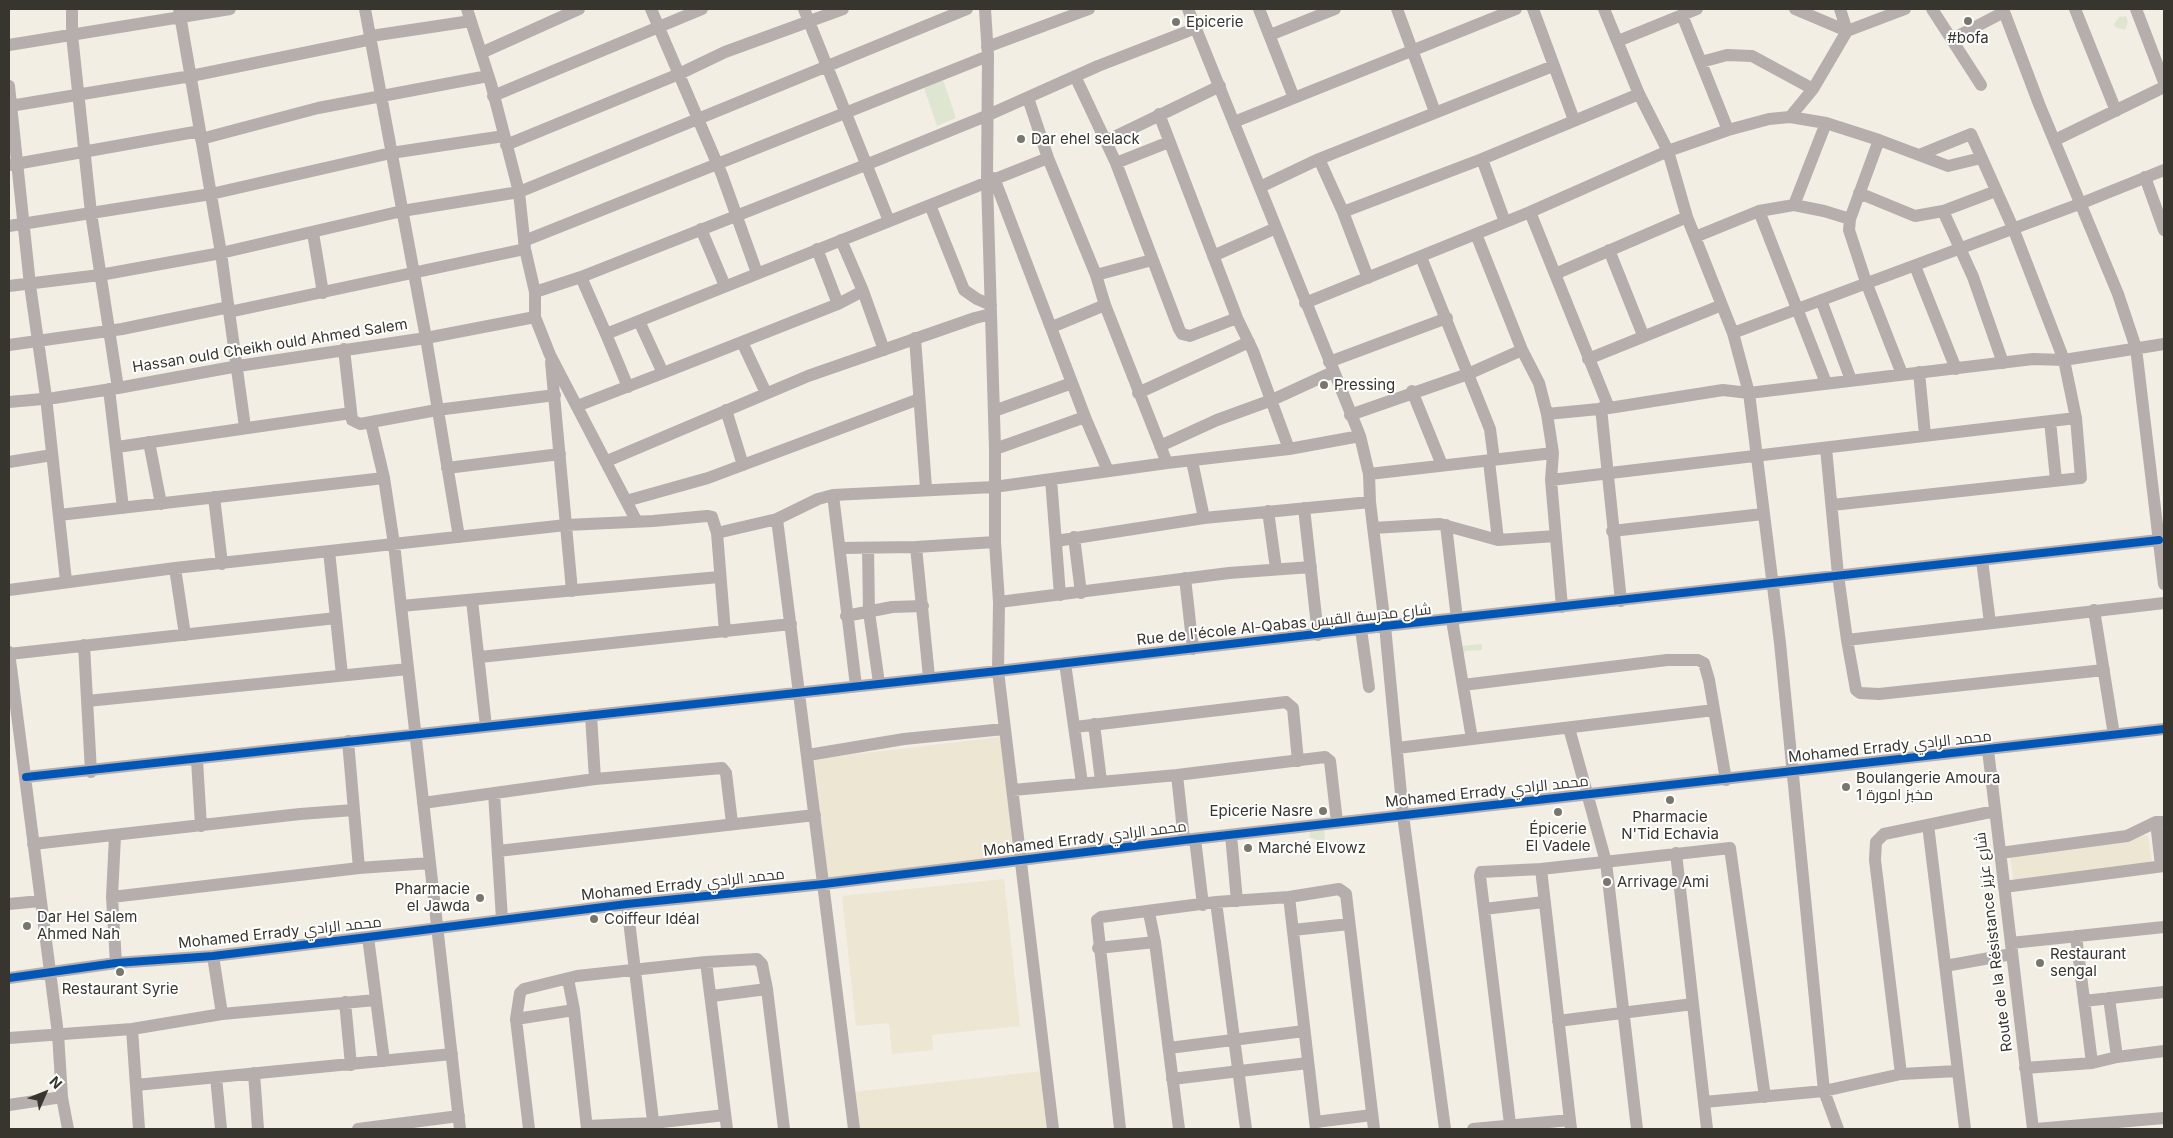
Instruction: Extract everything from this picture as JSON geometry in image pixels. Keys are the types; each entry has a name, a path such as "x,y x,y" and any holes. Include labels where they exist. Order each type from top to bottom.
{"street":[{"path":"72,9 72,36 80,94 91,213 110,330 123,508"},
{"path":"9,45 72,36 180,14 230,9"},
{"path":"365,9 426,338 459,537"},
{"path":"481,53 579,9"},
{"path":"651,9 718,165 756,273"},
{"path":"493,96 702,9"},
{"path":"804,9 868,164 889,221"},
{"path":"9,286 30,285 100,275 221,252 402,211 519,192 967,9"},
{"path":"985,9 988,52 986,116 990,179 995,449 994,542 999,602 998,671 1053,1129"},
{"path":"9,344 110,330 324,293 525,245 846,114 1090,9"},
{"path":"1188,9 1360,436 1369,474 1370,502 1385,626 1403,815 1445,1129"},
{"path":"1259,9 1294,98"},
{"path":"1270,35 1321,11 1335,9"},
{"path":"1397,9 1435,112"},
{"path":"1234,122 1516,9"},
{"path":"1533,9 1574,120"},
{"path":"1604,9 1639,94 1668,151 1687,217 1733,333 1750,393 1771,584 1782,662 1791,772 1824,1091 1838,1129"},
{"path":"1618,41 1697,9"},
{"path":"1795,9 1847,31"},
{"path":"1840,9 1847,31"},
{"path":"1790,117 1814,89 1847,31 1905,9"},
{"path":"1932,9 1981,85"},
{"path":"2075,9 2116,111"},
{"path":"2136,9 2164,82"},
{"path":"9,226 211,194 391,153 505,140 679,74 725,52 810,22 836,10"},
{"path":"1952,39 2004,11 2118,294 2136,348 2160,513 2159,540 2164,584"},
{"path":"180,14 221,252 245,427"},
{"path":"10,106 191,76 469,15 488,76 519,192 525,245 535,292 535,317 550,355 607,461 636,520"},
{"path":"1682,15 1728,130"},
{"path":"535,292 581,277 701,228 868,164 986,116 1075,76 1196,28"},
{"path":"1700,62 1726,55 1752,56 1814,89"},
{"path":"1260,187 1319,159 1553,66"},
{"path":"13,164 85,150 200,135 318,108 488,76"},
{"path":"1075,76 1116,163 1182,334 1190,336 1237,318"},
{"path":"9,86 13,164 24,224 30,285 46,397 66,581"},
{"path":"1106,141 1220,86"},
{"path":"2055,140 2164,87"},
{"path":"1344,212 1482,160 1639,94"},
{"path":"1028,98 1048,158 1096,275 1104,305 1167,463"},
{"path":"1159,114 1237,318 1272,400 1289,450"},
{"path":"1305,303 1530,212 1668,151 1728,130 1769,119 1790,117 1826,123 1879,140 1948,166 1981,158"},
{"path":"1794,205 1826,123"},
{"path":"1832,505 2081,478 2076,418 2064,360 2012,228 1972,134 1919,155"},
{"path":"1879,140 1850,219 1849,230 1866,282 1902,374"},
{"path":"1116,163 1169,142"},
{"path":"606,334 930,205 990,179 1048,158"},
{"path":"1319,159 1344,212 1368,278"},
{"path":"1482,160 1505,222"},
{"path":"1733,333 2082,203 2164,170"},
{"path":"2145,178 2162,215 2164,230"},
{"path":"990,179 1052,326 1085,417 1108,471"},
{"path":"1859,193 1910,216 1943,211 1996,191"},
{"path":"930,205 964,290 991,309"},
{"path":"1695,237 1759,211 1794,205 1850,219"},
{"path":"1759,211 1826,383"},
{"path":"1943,211 1960,249 2003,363"},
{"path":"1530,212 1588,359 1605,408 1612,531 1621,601"},
{"path":"1554,274 1687,217"},
{"path":"701,228 725,286"},
{"path":"1213,256 1276,228"},
{"path":"313,232 324,293"},
{"path":"1476,234 1522,350 1539,383 1547,414 1553,452 1551,480 1562,607"},
{"path":"841,240 863,291 884,350"},
{"path":"817,249 838,304"},
{"path":"1609,250 1643,335"},
{"path":"1421,256 1490,429 1498,540"},
{"path":"1096,275 1152,260"},
{"path":"1915,266 1956,369"},
{"path":"581,277 628,387"},
{"path":"577,406 838,304 863,291"},
{"path":"1821,300 1851,380"},
{"path":"1052,326 1104,305"},
{"path":"1588,359 1643,335 1722,305"},
{"path":"607,461 766,393 991,309"},
{"name":"Hassan ould Cheikh ould Ahmed Salem","path":"9,402 46,397 54,398 238,366 426,338 535,317"},
{"path":"1160,446 1217,420 1272,400 1331,367 1447,318"},
{"path":"639,321 663,373"},
{"path":"915,338 926,488"},
{"path":"742,342 766,393"},
{"path":"1138,393 1248,342"},
{"path":"1547,414 1605,408 1723,390 1750,393 2033,358 2064,360 2164,344"},
{"path":"344,349 351,413 355,422 371,423 437,410 555,395"},
{"path":"1350,414 1412,391 1468,374 1522,350"},
{"path":"550,355 572,591"},
{"path":"1919,372 1925,435"},
{"path":"994,411 1072,383"},
{"path":"1412,391 1442,465"},
{"path":"626,502 708,478 919,398"},
{"path":"726,410 744,465"},
{"path":"117,446 351,413"},
{"path":"995,449 1085,417"},
{"path":"1551,480 2076,418"},
{"path":"2050,421 2056,480"},
{"path":"371,423 384,478 394,544 460,1129"},
{"path":"717,533 777,519 818,498 833,495 926,488 994,487 1167,463 1192,462 1289,450 1360,436"},
{"path":"149,442 161,504"},
{"path":"1826,448 1838,575 1856,690 1864,694 2104,670"},
{"path":"1369,474 1553,452"},
{"path":"447,468 560,454"},
{"path":"9,462 52,455"},
{"path":"1192,462 1204,518"},
{"path":"59,515 384,478"},
{"path":"1050,479 1060,595"},
{"path":"833,495 841,548 846,616 856,686"},
{"path":"214,497 222,564"},
{"path":"1056,540 1204,518 1370,502"},
{"path":"1304,508 1318,635"},
{"path":"1268,511 1276,569"},
{"path":"1612,531 1763,514"},
{"path":"9,590 175,568 566,525 711,516 717,533 719,578 725,632"},
{"path":"777,519 854,1129"},
{"path":"1373,528 1446,526 1498,540 1556,536"},
{"path":"1446,526 1455,619 1472,739"},
{"path":"1074,537 1081,593"},
{"name":"Rue de l'école Al-Qabas شارع مدرسة القبس","path":"26,778 2159,540"},
{"path":"841,548 916,547 994,542"},
{"path":"916,547 930,678"},
{"path":"868,548 870,612 879,683"},
{"path":"329,551 342,676"},
{"path":"1982,560 1990,623"},
{"path":"999,602 1081,593 1185,578 1311,567"},
{"path":"175,568 184,635"},
{"path":"401,606 719,578"},
{"path":"1185,578 1193,649"},
{"path":"472,600 480,657 486,727"},
{"path":"1847,640 2164,603"},
{"path":"846,616 892,607 923,606"},
{"path":"2094,610 2114,735"},
{"path":"68,1129 62,1097 58,1034 26,778 14,740 9,653 336,618"},
{"path":"480,657 791,624"},
{"path":"1362,629 1369,687"},
{"path":"84,645 91,772"},
{"path":"1463,684 1667,660 1698,660 1704,663 1707,671 1726,780"},
{"path":"1065,663 1082,783"},
{"path":"87,701 408,669"},
{"path":"1075,727 1286,702 1293,708 1298,762"},
{"path":"1397,748 1714,710"},
{"path":"591,715 595,779"},
{"path":"1094,724 1101,781"},
{"path":"1569,728 1606,862 1637,1129"},
{"path":"808,755 904,739 1004,729"},
{"name":"Mohamed Errady محمد الرادي","path":"9,978 116,963 213,956 627,904 824,884 1337,822 1587,796 2164,729"},
{"path":"348,741 359,868"},
{"name":"Route de la Résistance شارع عزيز","path":"1988,750 2025,1068 2034,1129"},
{"path":"1013,790 1176,775 1328,758 1337,822"},
{"path":"196,760 202,826"},
{"path":"423,803 595,779 722,768 726,773 732,823"},
{"path":"1176,775 1202,905"},
{"path":"494,793 502,919"},
{"path":"33,844 300,814 354,810"},
{"path":"1901,1074 1875,860 1876,842 1884,834 1995,811"},
{"path":"498,851 815,815"},
{"path":"2000,853 2127,836 2160,822 2162,866 2004,887"},
{"path":"1928,824 1965,1129"},
{"path":"1231,835 1237,901"},
{"path":"115,836 112,897 116,963"},
{"path":"1510,1124 1481,872 1541,869 1730,848 1765,1096"},
{"path":"1676,854 1707,1129"},
{"path":"112,897 359,868 430,863"},
{"path":"1474,1129 1510,1124 1571,1125 1541,869"},
{"path":"1120,1129 1098,948 1097,920 1101,917 1216,902 1289,897 1340,888 1346,894 1374,1129"},
{"path":"1289,897 1315,1126 1372,1115"},
{"path":"9,904 40,901"},
{"path":"1216,902 1246,1129"},
{"path":"1484,909 1544,902"},
{"path":"627,904 654,1126"},
{"path":"1149,912 1155,942 1179,1129"},
{"path":"1293,930 1349,924"},
{"path":"1945,966 2011,949 2076,936 2164,927"},
{"path":"2076,936 2092,1063"},
{"path":"368,937 384,1062"},
{"path":"1098,948 1155,942"},
{"path":"213,956 222,1014"},
{"path":"529,1129 516,1019 520,993 524,989 568,979 634,970 706,962 759,959 767,989 784,1129"},
{"path":"706,962 712,996 727,1129"},
{"path":"568,979 574,1010 587,1128 654,1126 726,1115"},
{"path":"712,996 767,989"},
{"path":"2084,1001 2164,992"},
{"path":"2109,998 2117,1057"},
{"path":"9,1038 132,1028 222,1014 376,1000"},
{"path":"345,1002 351,1065"},
{"path":"1558,1021 1693,1004"},
{"path":"516,1019 574,1010"},
{"path":"132,1028 139,1129"},
{"path":"1168,1048 1304,1031"},
{"path":"2025,1068 2092,1063 2117,1057 2164,1051"},
{"path":"136,1085 452,1054"},
{"path":"1172,1079 1308,1062"},
{"path":"1704,1102 1824,1091 1901,1074 1957,1071"},
{"path":"254,1073 258,1129"},
{"path":"216,1077 221,1129"},
{"path":"9,1105 62,1097"},
{"path":"358,1129 459,1116"},
{"path":"2034,1129 2164,1118"}],"shaded area":[{"path":"1000,737 1015,857 828,879 814,759"},
{"path":"2148,835 2152,863 2014,883 2010,856"},
{"path":"1004,879 1020,1026 932,1035 933,1050 892,1054 889,1023 856,1026 842,896"},
{"path":"1043,1071 1050,1129 859,1129 854,1092"}],"green space":[{"path":"2126,16 2128,22 2125,30 2115,27 2114,24 2119,17"},
{"path":"943,80 956,118 937,126 924,88"},
{"path":"1482,644 1482,650 1465,651 1464,656 1460,646"},
{"path":"1325,826 1324,843 1309,837 1312,827"}],"cycle path":[{"path":"26,777 998,671 2159,540"},
{"path":"9,978 116,963 213,956 627,904 824,884 1184,840 2164,729"}],"place":[{"name":"#bofa","path":"1968,21"},
{"name":"Epicerie","path":"1176,22"},
{"name":"Dar ehel selack","path":"1021,139"},
{"name":"Pressing","path":"1324,385"},
{"name":"Boulangerie Amoura 1 مخبز امورة","path":"1846,787"},
{"name":"Pharmacie N'Tid Echavia","path":"1670,800"},
{"name":"Epicerie Nasre","path":"1323,811"},
{"name":"Épicerie El Vadele","path":"1558,812"},
{"name":"Marché Elvowz","path":"1248,848"},
{"name":"Arrivage Ami","path":"1607,882"},
{"name":"Pharmacie el Jawda","path":"480,898"},
{"name":"Coiffeur Idéal","path":"594,919"},
{"name":"Dar Hel Salem Ahmed Nah","path":"27,926"},
{"name":"Restaurant sengal","path":"2040,963"},
{"name":"Restaurant Syrie","path":"120,972"}]}
